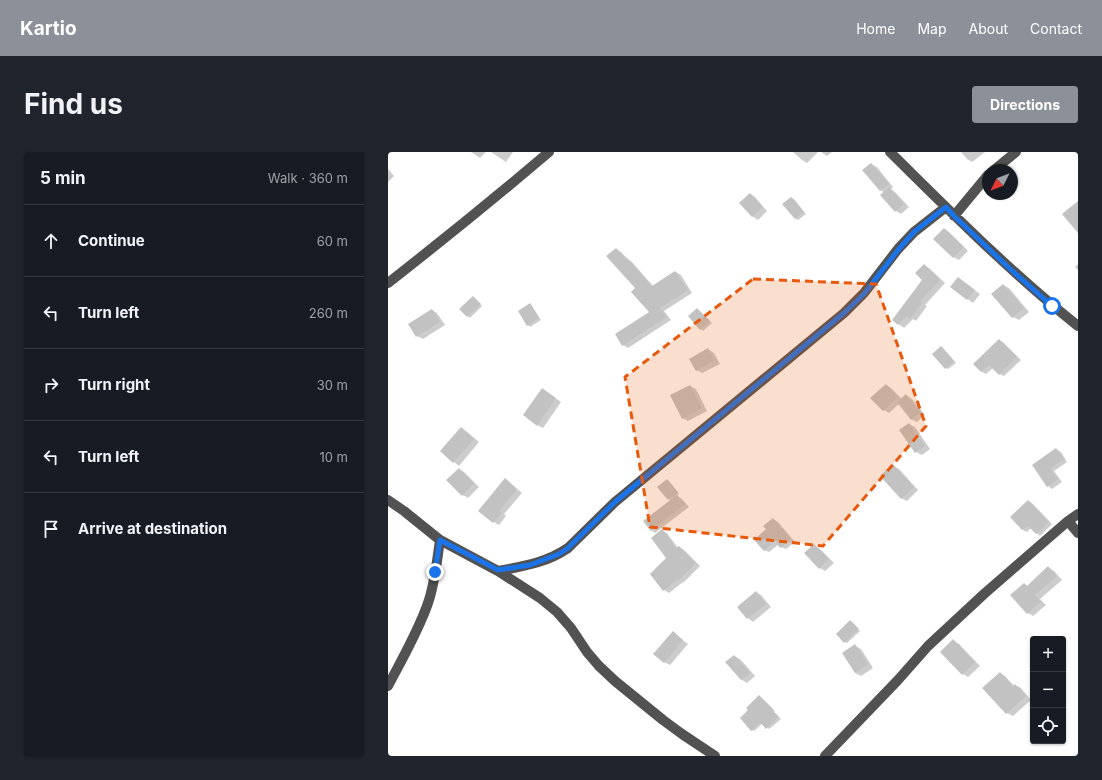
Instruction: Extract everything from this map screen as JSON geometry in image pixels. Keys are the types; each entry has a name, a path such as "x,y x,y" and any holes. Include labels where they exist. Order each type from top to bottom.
{"street":[{"path":"388,282 441,242 549,152"},
{"path":"890,152 1009,268 1052,306 1078,326"},
{"path":"1001,164 1016,152"},
{"path":"954,216 982,182"},
{"path":"498,570 530,565 554,556 568,548 615,502 844,313 864,294 914,232 946,207"},
{"path":"388,500 440,540 498,570 540,598 557,612 577,636 587,652 615,681 663,720 715,756"},
{"path":"825,756 898,680 928,646 1068,521 1078,514"},
{"path":"1068,521 1078,533"},
{"path":"388,686 416,630 428,602 440,540"}],"highlighted area":[{"path":"753,279 876,284 926,426 823,546 650,527 625,377"}],"building":[{"path":"871,163 889,184 880,191 862,170"},
{"path":"889,187 904,204 895,212 880,195"},
{"path":"750,193 763,207 752,217 739,203"},
{"path":"791,197 804,212 795,219 782,204"},
{"path":"1078,201 1078,233 1062,214"},
{"path":"944,228 964,247 953,258 933,239"},
{"path":"616,248 652,286 675,271 688,290 660,308 667,317 622,346 615,334 649,312 631,292 635,288 606,256"},
{"path":"924,264 940,280 920,301 922,303 910,319 907,316 898,325 892,320 922,280 915,273"},
{"path":"958,277 975,290 967,300 950,287"},
{"path":"1003,284 1024,308 1012,318 991,294"},
{"path":"473,296 481,304 467,317 459,309"},
{"path":"530,303 539,318 527,326 518,311"},
{"path":"697,308 710,321 700,330 688,316"},
{"path":"432,309 440,322 416,337 408,324"},
{"path":"999,339 1017,357 999,375 989,365 981,372 973,364"},
{"path":"941,346 954,361 945,369 932,354"},
{"path":"708,348 715,360 696,371 689,359"},
{"path":"886,384 898,397 883,411 870,398"},
{"path":"690,385 702,408 682,419 670,395"},
{"path":"542,388 556,398 537,426 523,415"},
{"path":"906,394 920,412 911,420 897,402"},
{"path":"909,423 925,446 915,453 899,430"},
{"path":"461,427 474,439 453,463 440,451"},
{"path":"1056,448 1064,459 1050,468 1058,479 1047,487 1032,465"},
{"path":"893,464 914,487 901,499 880,476"},
{"path":"459,468 474,483 462,496 446,480"},
{"path":"505,478 517,489 499,511 502,513 493,523 478,511"},
{"path":"667,479 678,492 668,500 657,487"},
{"path":"677,495 685,504 651,531 643,521"},
{"path":"1028,500 1049,522 1036,534 1028,526 1022,530 1010,517"},
{"path":"773,518 791,539 780,548 775,541 764,551 754,540 766,529 763,526"},
{"path":"662,529 676,548 679,546 696,563 678,581 677,580 663,591 650,574 666,558 651,538"},
{"path":"814,544 829,559 819,569 804,553"},
{"path":"1048,566 1057,576 1035,595 1041,602 1027,614 1010,595 1024,583 1027,586"},
{"path":"756,591 766,604 747,619 737,607"},
{"path":"850,620 859,629 844,643 836,634"},
{"path":"673,631 683,640 664,663 653,654"},
{"path":"953,639 975,662 962,675 940,652"},
{"path":"855,644 868,664 855,673 842,653"},
{"path":"734,655 750,673 741,680 725,662"},
{"path":"1000,672 1013,686 1015,684 1026,696 1006,714 982,688"},
{"path":"759,695 779,717 766,729 760,722 751,731 740,718 748,710 746,708"}],"route":[{"path":"435,572 440,540 498,570 530,565 559,554 568,548 615,502 844,313 864,294 914,232 946,207 1009,268 1052,306"}]}
